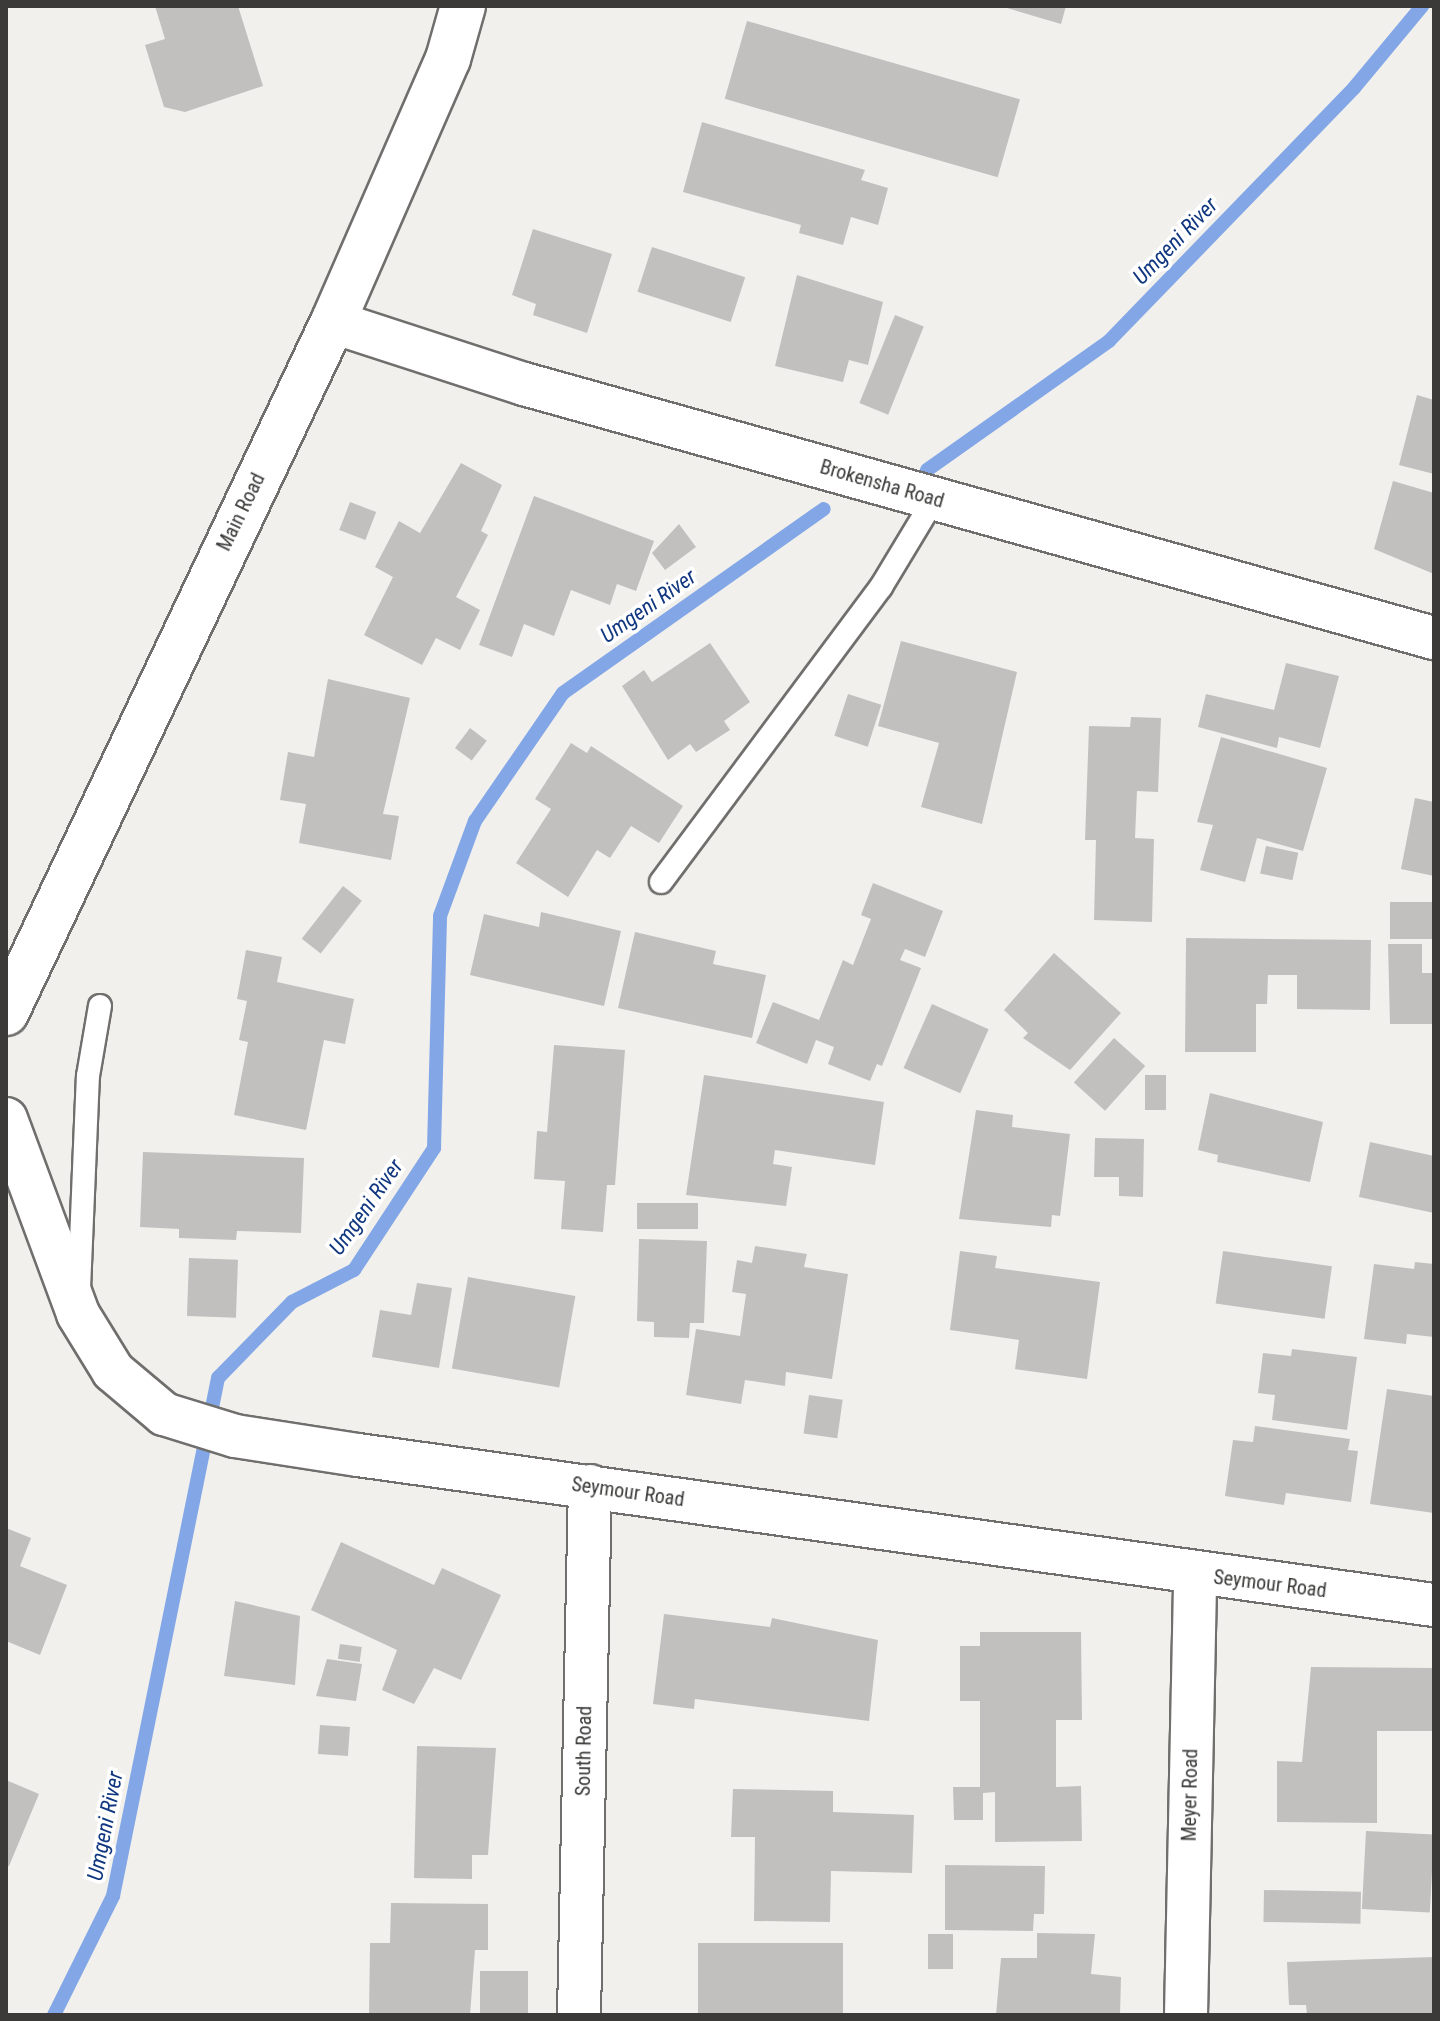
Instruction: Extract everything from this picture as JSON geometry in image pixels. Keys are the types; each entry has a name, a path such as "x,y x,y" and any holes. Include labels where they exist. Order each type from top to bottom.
{"main road":[{"name":"Main Road","path":"6,1013 333,322 448,59 463,6"}],"street":[{"name":"Brokensha Road","path":"333,322 524,384 1434,638"},
{"name":"Seymour Road","path":"6,1119 78,1314 113,1371 164,1414 235,1436 1195,1574 1434,1605"},
{"path":"6,1215 30,1180"},
{"name":"South Road","path":"579,2015 590,1486"},
{"name":"Meyer Road","path":"1186,2015 1195,1574"}],"lane":[{"path":"661,882 881,587 934,499"},
{"path":"78,1314 88,1076 100,1006"}],"building":[{"path":"155,6 238,6 263,86 185,112 164,107 145,45 165,39"},
{"path":"1000,6 1066,6 1061,24"},
{"path":"747,21 1020,99 998,177 725,99"},
{"path":"702,122 865,170 861,180 888,188 878,225 851,217 843,245 799,233 801,225 683,192"},
{"path":"533,229 612,254 587,333 533,315 536,304 512,295"},
{"path":"652,247 745,277 731,322 637,292"},
{"path":"797,275 883,302 868,365 849,360 843,382 775,366"},
{"path":"895,315 924,327 888,415 859,403"},
{"path":"1417,395 1434,400 1434,474 1399,465"},
{"path":"461,463 502,485 481,531 488,535 456,597 480,610 460,650 436,638 422,665 364,635 393,577 375,567 399,521 420,533"},
{"path":"1393,481 1434,493 1434,574 1374,549"},
{"path":"534,496 654,541 636,591 617,584 610,605 571,590 554,636 524,624 512,657 479,645"},
{"path":"350,502 376,512 365,540 339,530"},
{"path":"679,524 696,547 665,570 652,553"},
{"path":"901,641 1017,672 982,824 921,807 939,743 878,726"},
{"path":"710,643 750,702 724,721 730,730 696,752 690,744 668,760 622,686 644,670 652,682"},
{"path":"1286,663 1339,676 1320,748 1279,737 1277,748 1198,727 1206,694 1274,710"},
{"path":"328,679 410,698 383,814 399,816 391,860 299,843 306,804 280,800 288,752 314,757"},
{"path":"848,694 881,705 868,747 834,736"},
{"path":"1131,717 1161,718 1158,792 1137,791 1135,838 1154,839 1152,922 1094,920 1096,840 1085,840 1089,726 1130,727"},
{"path":"470,728 487,741 472,761 455,748"},
{"path":"1221,737 1327,768 1303,851 1257,838 1245,882 1200,870 1213,825 1197,822"},
{"path":"571,743 587,753 591,746 683,806 659,843 631,826 610,858 597,850 568,897 516,863 551,809 535,799"},
{"path":"1415,798 1434,802 1434,876 1401,869"},
{"path":"1266,846 1298,853 1292,880 1260,873"},
{"path":"873,883 943,911 925,957 905,949 900,960 921,968 882,1066 877,1064 870,1081 828,1064 834,1047 816,1040 807,1064 756,1043 773,1002 819,1020 843,960 853,965 871,919 861,915"},
{"path":"343,886 362,901 321,954 302,939"},
{"path":"1390,902 1434,902 1434,939 1390,939"},
{"path":"541,912 621,931 604,1006 470,975 484,914 539,927"},
{"path":"635,932 716,951 713,964 766,975 752,1038 618,1008"},
{"path":"1186,938 1371,940 1370,1010 1297,1009 1297,975 1268,975 1267,1004 1256,1004 1256,1052 1185,1052"},
{"path":"1388,944 1422,944 1422,973 1434,973 1434,1024 1390,1024"},
{"path":"246,950 282,957 277,982 354,999 345,1044 324,1040 306,1130 234,1115 248,1042 239,1040 247,1001 237,999"},
{"path":"1054,953 1121,1013 1070,1070 1023,1038 1028,1033 1004,1010"},
{"path":"932,1004 989,1029 960,1093 904,1068"},
{"path":"1114,1038 1145,1066 1105,1111 1074,1083"},
{"path":"554,1045 625,1050 615,1185 607,1185 603,1232 561,1229 565,1181 534,1179 537,1131 547,1132"},
{"path":"704,1075 884,1102 875,1165 775,1150 773,1164 792,1167 786,1206 686,1195"},
{"path":"1145,1075 1166,1075 1166,1110 1145,1110"},
{"path":"1210,1093 1323,1122 1310,1182 1217,1162 1218,1155 1198,1150"},
{"path":"976,1110 1013,1115 1012,1127 1070,1134 1060,1216 1052,1215 1051,1227 959,1219"},
{"path":"1095,1138 1144,1139 1143,1197 1119,1196 1119,1177 1094,1177"},
{"path":"1370,1142 1434,1156 1434,1213 1359,1197"},
{"path":"143,1152 304,1158 301,1233 237,1231 236,1240 179,1238 179,1229 140,1227"},
{"path":"637,1203 698,1203 698,1229 637,1229"},
{"path":"639,1239 707,1241 704,1323 690,1323 689,1338 654,1337 654,1322 637,1321"},
{"path":"755,1246 807,1254 804,1267 848,1274 832,1379 786,1372 785,1386 745,1380 741,1404 686,1395 696,1329 740,1336 746,1294 732,1292 737,1260 752,1263"},
{"path":"960,1251 997,1256 995,1268 1100,1282 1087,1379 1015,1369 1019,1340 950,1330"},
{"path":"1223,1251 1332,1266 1325,1319 1216,1303"},
{"path":"189,1258 238,1260 236,1318 187,1316"},
{"path":"1415,1262 1434,1264 1434,1337 1407,1334 1406,1344 1364,1339 1374,1264 1414,1269"},
{"path":"468,1277 575,1296 559,1388 452,1369"},
{"path":"417,1283 452,1288 439,1368 372,1357 380,1310 411,1315"},
{"path":"1292,1349 1357,1357 1347,1430 1272,1420 1275,1395 1258,1393 1263,1353 1291,1356"},
{"path":"1387,1389 1434,1396 1434,1513 1370,1504"},
{"path":"809,1395 843,1400 837,1438 804,1434"},
{"path":"1255,1426 1350,1439 1348,1450 1358,1451 1351,1502 1286,1493 1284,1505 1225,1496 1233,1440 1253,1442"},
{"path":"6,1528 31,1538 20,1566 67,1585 40,1655 6,1641"},
{"path":"341,1542 434,1585 442,1568 501,1595 461,1680 434,1668 414,1704 382,1690 397,1650 311,1610"},
{"path":"235,1601 300,1616 295,1685 224,1676"},
{"path":"664,1614 770,1627 772,1618 878,1640 869,1721 695,1699 694,1709 653,1704"},
{"path":"980,1632 1081,1632 1082,1720 1056,1720 1056,1787 1081,1786 1082,1841 995,1842 995,1792 983,1793 983,1820 954,1820 953,1787 980,1787 980,1701 960,1701 960,1646 980,1646"},
{"path":"340,1644 362,1647 360,1662 338,1659"},
{"path":"327,1659 362,1664 356,1701 316,1696"},
{"path":"1311,1667 1434,1668 1434,1731 1377,1731 1377,1823 1277,1822 1277,1761 1302,1762"},
{"path":"320,1725 350,1727 348,1756 318,1754"},
{"path":"417,1746 496,1748 488,1855 472,1855 472,1879 414,1878"},
{"path":"6,1780 39,1794 9,1866 6,1866"},
{"path":"733,1789 833,1791 833,1812 914,1815 912,1873 831,1871 830,1922 754,1921 755,1837 731,1837"},
{"path":"1366,1831 1434,1835 1430,1912 1362,1909"},
{"path":"945,1865 1045,1866 1044,1914 1034,1914 1033,1931 945,1930"},
{"path":"1264,1890 1361,1892 1360,1924 1263,1922"},
{"path":"391,1903 488,1904 488,1950 475,1950 470,2015 369,2015 370,1943 390,1943"},
{"path":"1037,1933 1095,1934 1091,1974 1121,1977 1120,2015 996,2015 1001,1958 1037,1958"},
{"path":"928,1934 953,1934 953,1969 928,1969"},
{"path":"698,1943 843,1943 843,2015 698,2015"},
{"path":"1434,1957 1434,2015 1307,2015 1306,2005 1289,2005 1287,1962"},
{"path":"480,1971 528,1971 528,2015 480,2015"}],"waterway":[{"name":"Umgeni River","path":"927,470 1109,341 1354,88 1422,6"},
{"name":"Umgeni River","path":"54,2015 113,1896 218,1378 292,1302 354,1270 434,1148 440,916 475,821 563,693 824,509"}]}
